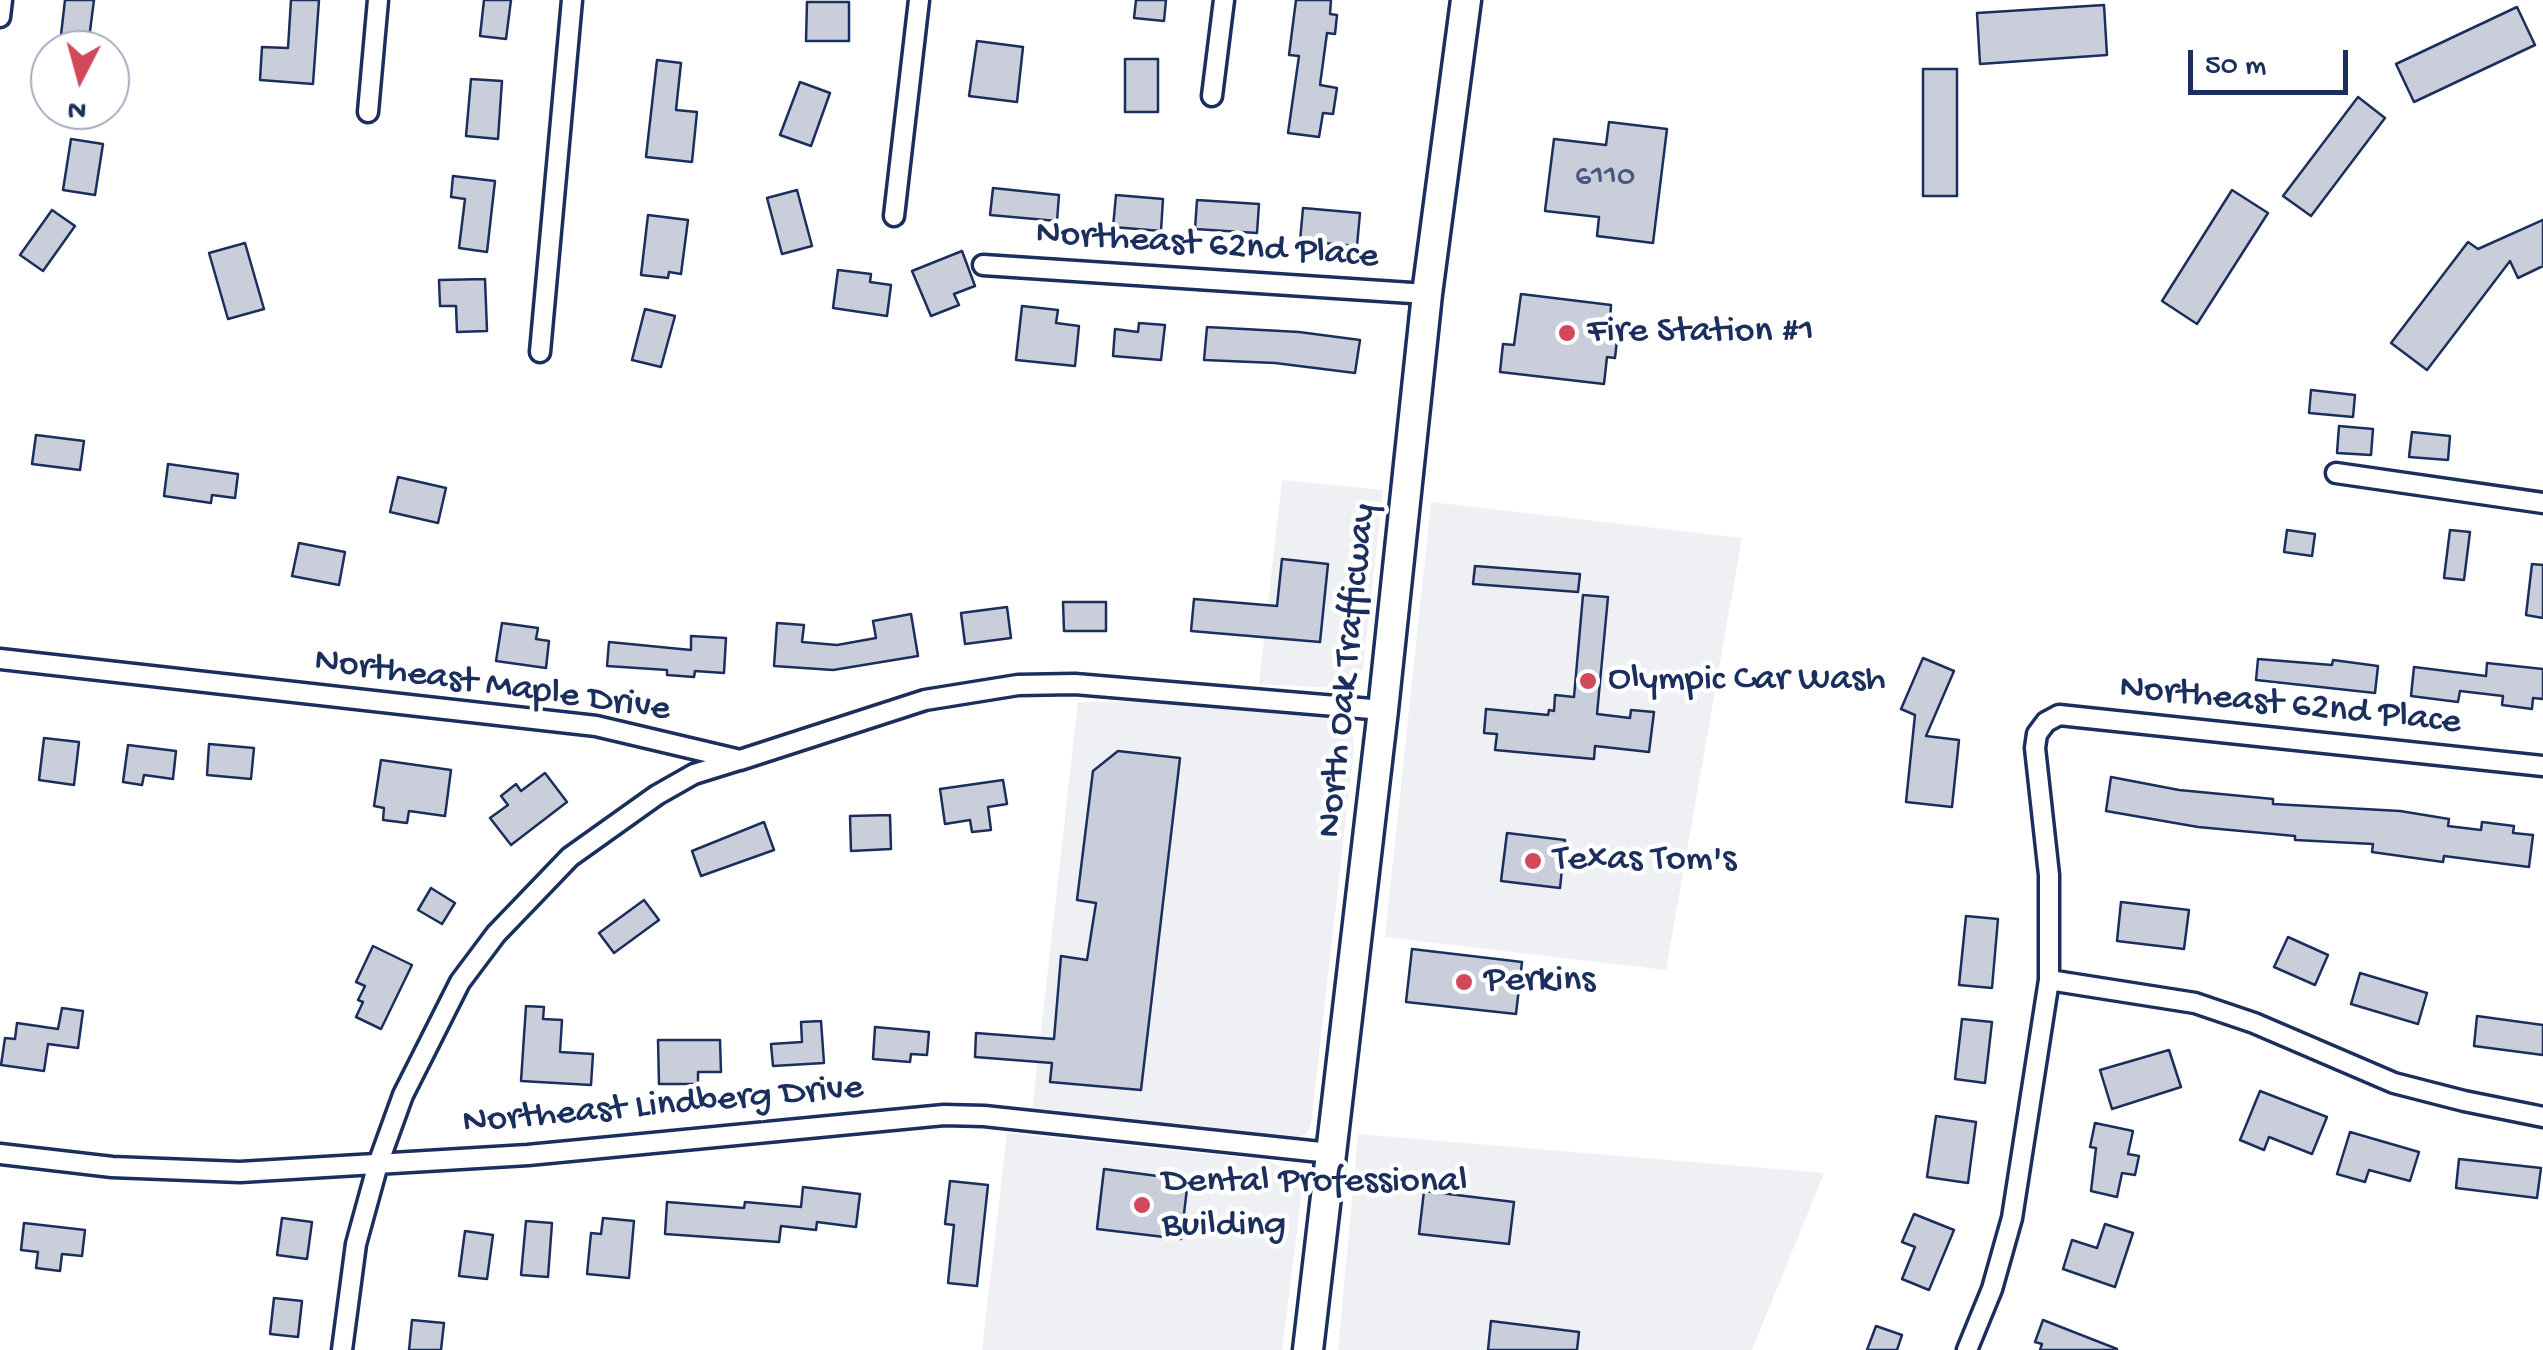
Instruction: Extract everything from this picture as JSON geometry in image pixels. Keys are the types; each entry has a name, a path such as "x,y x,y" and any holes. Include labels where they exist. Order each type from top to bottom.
{"main road":[{"name":"North Oak Trafficway","path":"1308,1350 1427,294 1466,0"}],"street":[{"path":"0,16 2,0"},
{"path":"368,112 378,0"},
{"path":"540,352 572,0"},
{"path":"894,216 919,0"},
{"path":"1212,96 1224,0"},
{"name":"Northeast 62nd Place","path":"983,265 1427,294"},
{"path":"2336,473 2543,504"},
{"name":"Northeast Maple Drive","path":"0,659 596,726 740,760"},
{"path":"342,1350 356,1244 378,1164 429,1038 460,982 496,934 538,886 621,818 694,774 925,700 1018,685 1075,684 1383,710"},
{"name":"Northeast 62nd Place","path":"2049,980 2049,875 2034,748 2037,734 2046,722 2059,715 2543,766"},
{"path":"1967,1350 1992,1289 2012,1218 2049,980 2195,1003 2254,1023 2394,1083 2543,1117"},
{"name":"Northeast Lindberg Drive","path":"0,1154 176,1172 240,1172 528,1155 944,1116 984,1116 1330,1152"}],"shaded area":[{"path":"1282,480 1383,490 1363,669 1352,683 1335,688 1259,684"},
{"path":"1431,502 1742,538 1666,970 1385,937"},
{"path":"1195,701 1333,715 1352,728 1354,748 1311,1124 1307,1133 1297,1138 1285,1140 1032,1111 1078,702"},
{"path":"1007,1133 1266,1160 1290,1171 1302,1190 1282,1350 982,1350"},
{"path":"1358,1134 1824,1173 1752,1350 1338,1350"}],"building":[{"path":"65,0 94,0 90,30 62,30"},
{"path":"291,0 319,0 313,84 260,80 262,47 288,48"},
{"path":"484,0 511,0 506,39 480,36"},
{"path":"1136,0 1166,0 1164,21 1134,18"},
{"path":"1296,0 1331,0 1330,14 1337,15 1335,34 1327,33 1320,85 1337,88 1333,114 1323,113 1319,137 1288,133 1299,56 1289,55"},
{"path":"807,2 849,2 849,41 806,41"},
{"path":"2104,5 2107,55 1980,64 1977,13"},
{"path":"2517,7 2535,45 2414,102 2396,64"},
{"path":"977,41 1023,47 1017,102 969,96"},
{"path":"1125,59 1158,59 1158,112 1125,112"},
{"path":"657,60 681,63 676,110 697,112 692,162 646,157"},
{"path":"1923,69 1957,69 1957,196 1923,196"},
{"path":"471,79 502,81 498,139 466,136"},
{"path":"800,82 830,93 811,146 780,135"},
{"path":"2358,97 2385,118 2311,216 2283,196"},
{"path":"1609,122 1667,129 1653,243 1597,236 1599,217 1545,211 1554,139 1606,145"},
{"path":"71,139 103,144 95,195 63,190"},
{"path":"453,176 495,181 487,252 459,248 465,199 451,197"},
{"path":"993,188 1059,195 1057,221 990,215"},
{"path":"797,190 812,246 782,254 767,198"},
{"path":"2232,190 2268,213 2197,324 2162,301"},
{"path":"1116,195 1163,199 1161,231 1113,227"},
{"path":"1197,200 1259,204 1257,233 1195,229"},
{"path":"1303,208 1360,213 1357,246 1300,241"},
{"path":"52,210 75,226 43,271 20,255"},
{"path":"648,215 688,220 681,274 669,272 668,278 641,275"},
{"path":"2543,220 2543,266 2518,278 2510,261 2427,370 2391,343 2468,242 2478,249"},
{"path":"245,243 264,309 228,319 209,253"},
{"path":"962,251 975,286 954,294 959,305 931,316 912,271"},
{"path":"838,270 871,274 870,282 891,285 887,316 833,308"},
{"path":"485,279 487,331 457,332 456,306 440,306 439,280"},
{"name":"Fire Station #1","path":"1521,294 1611,305 1610,322 1619,323 1615,358 1607,357 1604,384 1500,372 1503,344 1514,345"},
{"path":"1022,306 1058,310 1056,323 1079,326 1075,366 1016,360"},
{"path":"645,309 675,316 661,367 632,360"},
{"path":"1139,323 1165,325 1161,360 1113,356 1115,329 1138,332"},
{"path":"1207,327 1360,340 1355,373 1275,363 1204,360"},
{"path":"2311,390 2355,395 2353,417 2309,413"},
{"path":"2339,426 2373,429 2371,455 2337,453"},
{"path":"2412,432 2450,436 2448,460 2409,457"},
{"path":"36,435 84,441 80,470 32,464"},
{"path":"168,464 238,474 235,498 212,495 211,503 164,496"},
{"path":"398,477 446,488 438,523 390,512"},
{"path":"2287,530 2315,534 2312,556 2284,552"},
{"path":"2450,530 2470,532 2464,580 2444,578"},
{"path":"299,543 345,552 339,585 292,576"},
{"path":"1282,559 1328,564 1320,642 1191,631 1194,599 1277,606"},
{"path":"2532,564 2543,565 2543,618 2526,615"},
{"path":"1475,566 1580,574 1578,592 1473,584"},
{"name":"Olympic Car Wash","path":"1583,595 1608,597 1597,714 1630,718 1631,710 1654,712 1649,752 1595,746 1594,759 1495,750 1497,734 1484,733 1486,709 1548,715 1549,710 1554,711 1555,695 1574,697"},
{"path":"1063,602 1106,602 1106,631 1064,631"},
{"path":"1007,607 1011,638 965,644 961,613"},
{"path":"911,614 918,656 833,670 774,666 777,623 804,625 802,642 837,645 876,638 873,621"},
{"path":"502,623 538,628 536,639 549,641 546,668 496,661"},
{"path":"691,636 726,638 724,673 695,671 694,677 667,675 667,670 607,666 609,642 691,650"},
{"path":"1923,658 1954,671 1926,736 1959,740 1952,807 1906,802 1915,715 1901,709"},
{"path":"2258,659 2332,665 2333,660 2378,666 2375,693 2256,680"},
{"path":"2487,663 2543,669 2543,699 2533,698 2532,709 2502,705 2503,696 2460,691 2458,702 2411,696 2414,667 2486,676"},
{"path":"44,738 79,742 74,785 39,780"},
{"path":"209,744 254,748 251,779 207,775"},
{"path":"128,745 176,751 173,779 144,775 142,785 123,782"},
{"path":"1118,751 1180,758 1141,1090 1050,1082 1052,1063 975,1057 976,1033 1054,1039 1061,956 1087,960 1096,903 1077,900 1093,771"},
{"path":"381,760 451,770 445,816 409,811 407,823 383,820 384,808 374,806"},
{"path":"545,773 567,802 511,845 490,818 508,805 501,796 516,784 521,791"},
{"path":"2111,777 2179,790 2273,799 2273,804 2400,811 2449,819 2448,826 2481,830 2482,822 2514,826 2513,833 2533,835 2529,867 2444,856 2443,862 2372,852 2373,844 2295,840 2295,836 2198,827 2106,811"},
{"path":"1003,780 1007,804 988,807 991,830 972,832 970,820 945,824 940,789"},
{"path":"890,815 891,849 851,851 850,816"},
{"path":"764,822 774,850 701,876 692,851"},
{"name":"Texas Tom's","path":"1507,833 1565,840 1560,888 1501,881"},
{"path":"431,888 455,903 442,924 418,910"},
{"path":"644,900 659,920 614,953 599,933"},
{"path":"2121,902 2189,910 2184,949 2117,941"},
{"path":"1966,916 1998,919 1992,988 1959,985"},
{"path":"2288,937 2328,955 2315,985 2274,967"},
{"path":"373,946 412,965 381,1029 356,1017 365,986 356,982"},
{"name":"Perkins","path":"1412,949 1522,962 1516,1014 1406,1002"},
{"path":"2360,973 2427,993 2418,1024 2351,1004"},
{"path":"526,1006 544,1007 543,1019 562,1020 560,1052 593,1054 591,1085 521,1081"},
{"path":"62,1008 83,1011 78,1048 48,1044 44,1071 1,1065 5,1038 15,1039 17,1023 58,1029"},
{"path":"2477,1016 2543,1025 2543,1055 2474,1046"},
{"path":"1962,1019 1992,1022 1985,1083 1955,1079"},
{"path":"821,1021 824,1063 773,1066 771,1044 802,1042 801,1022"},
{"path":"875,1027 929,1032 927,1055 911,1054 910,1062 873,1059"},
{"path":"658,1040 720,1040 721,1072 698,1072 698,1084 659,1084"},
{"path":"2169,1050 2181,1087 2112,1109 2100,1070"},
{"path":"2260,1091 2327,1117 2312,1154 2269,1137 2264,1150 2240,1140"},
{"path":"1936,1116 1976,1122 1968,1183 1927,1177"},
{"path":"2095,1123 2133,1131 2128,1154 2139,1156 2135,1175 2122,1173 2117,1197 2091,1191 2096,1148 2090,1147"},
{"path":"2350,1132 2419,1152 2410,1181 2369,1170 2365,1182 2337,1174"},
{"path":"2459,1159 2541,1168 2537,1198 2456,1188"},
{"name":"Dental Professional Building","path":"1104,1169 1188,1180 1181,1239 1097,1229"},
{"path":"950,1181 988,1185 977,1286 948,1283 954,1225 945,1224"},
{"path":"803,1187 860,1194 856,1227 817,1222 816,1230 781,1226 779,1242 665,1234 667,1202 744,1208 745,1202 801,1207"},
{"path":"1424,1191 1514,1202 1509,1244 1419,1234"},
{"path":"1914,1214 1954,1230 1929,1290 1902,1279 1915,1247 1902,1242"},
{"path":"282,1218 312,1222 307,1259 277,1255"},
{"path":"603,1218 634,1221 629,1278 587,1274 591,1233 601,1234"},
{"path":"526,1221 552,1223 548,1277 521,1275"},
{"path":"24,1223 85,1230 82,1256 62,1254 60,1271 36,1268 38,1252 21,1250"},
{"path":"2105,1224 2133,1233 2115,1287 2063,1269 2072,1240 2097,1248"},
{"path":"465,1231 493,1235 487,1279 459,1276"},
{"path":"274,1298 302,1301 298,1337 270,1334"},
{"path":"412,1320 444,1323 441,1350 409,1350"},
{"path":"2043,1320 2117,1350 2040,1350 2042,1344 2035,1342"},
{"path":"1491,1321 1579,1332 1577,1350 1488,1350"},
{"path":"1876,1326 1902,1335 1897,1350 1867,1350"}],"place":[{"name":"Fire Station #1","path":"1567,333"},
{"name":"Olympic Car Wash","path":"1588,681"},
{"name":"Texas Tom's","path":"1533,861"},
{"name":"Perkins","path":"1464,982"},
{"name":"Dental Professional Building","path":"1142,1205"}]}
